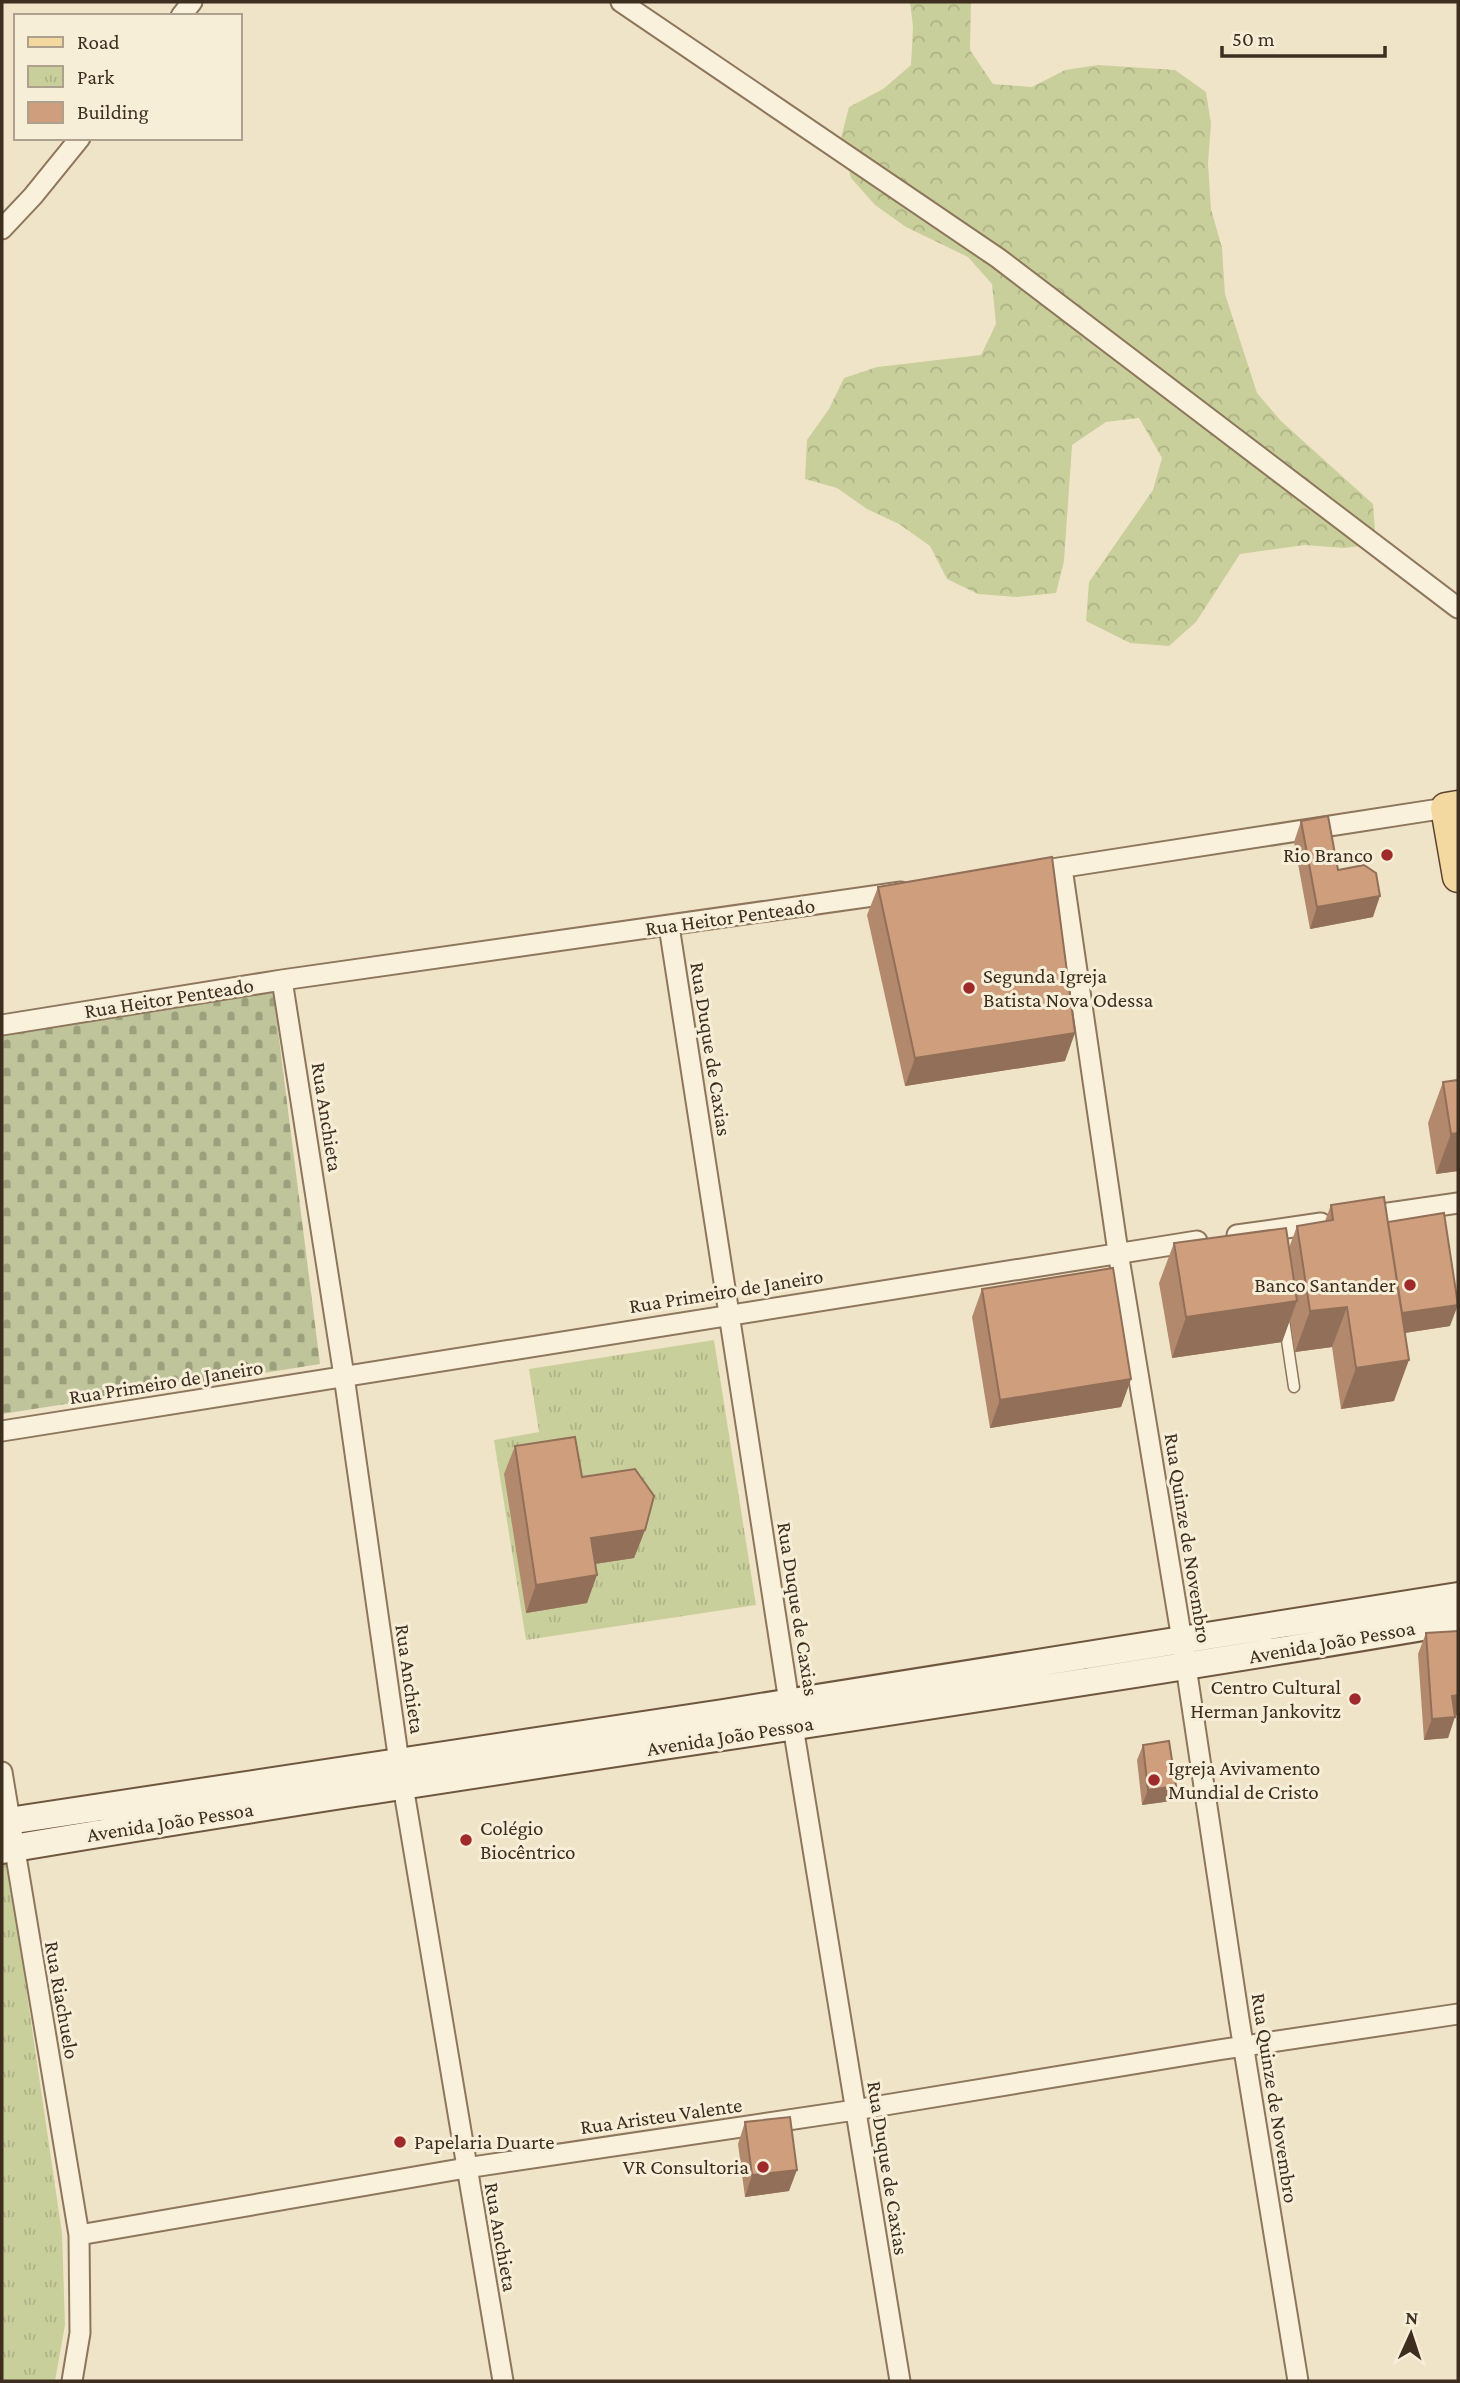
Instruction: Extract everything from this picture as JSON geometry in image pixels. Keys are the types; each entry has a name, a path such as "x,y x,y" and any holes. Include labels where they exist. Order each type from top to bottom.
{"main road":[{"path":"1452,807 1458,877"},
{"name":"Avenida João Pessoa","path":"8,1849 129,1816 885,1700 993,1696 1291,1649 1458,1596"},
{"name":"Avenida João Pessoa","path":"885,1700 989,1670 1287,1623 1458,1621"},
{"path":"1287,1623 1291,1649"},
{"path":"1095,1653 1099,1680"},
{"path":"989,1670 993,1696"},
{"name":"Avenida João Pessoa","path":"5,1821 129,1816"}],"street":[{"path":"621,2 998,258 1458,608"},
{"path":"2,229 78,140"},
{"path":"1035,872 1452,807"},
{"name":"Rua Quinze de Novembro","path":"1062,868 1118,1252 1182,1640 1298,2381"},
{"name":"Rua Heitor Penteado","path":"2,1025 282,981 913,890"},
{"name":"Rua Duque de Caxias","path":"669,926 791,1715 900,2381"},
{"name":"Rua Anchieta","path":"282,981 344,1376 401,1774 503,2381"},
{"name":"Rua Primeiro de Janeiro","path":"2,1431 1118,1252 1273,1236 1458,1203"},
{"name":"Rua Riachuelo","path":"2,1772 8,1849 79,2235 80,2333 72,2381"},
{"name":"Rua Aristeu Valente","path":"79,2235 466,2168 855,2110 1458,2014"}],"lane":[{"path":"1283,1308 1294,1387"}],"green space":[{"path":"910,2 971,2 970,50 993,84 1032,87 1065,70 1098,65 1175,70 1206,92 1211,124 1208,163 1211,209 1222,248 1225,294 1257,393 1281,421 1373,504 1376,544 1344,548 1305,545 1240,554 1196,622 1169,646 1130,643 1086,621 1089,582 1153,490 1162,458 1139,418 1106,422 1072,445 1064,561 1056,593 1017,597 978,594 947,579 930,546 899,524 867,509 837,488 805,479 807,440 829,409 844,378 877,367 981,355 996,324 992,284 968,257 906,227 875,205 851,178 841,138 849,107 883,89 911,65 913,27"},
{"path":"273,991 320,1364 2,1414 2,1036"},
{"path":"714,1340 756,1605 526,1640 494,1440 539,1432 529,1369"},
{"path":"7,1858 62,2233 65,2325 55,2381 2,2381 2,1859"}],"building":[{"path":"1328,816 1338,870 1364,865 1376,873 1380,896 1317,907 1301,821"},
{"name":"Segunda Igreja Batista Nova Odessa","path":"1052,857 1075,1033 915,1058 878,887"},
{"path":"1458,1080 1458,1133 1451,1134 1443,1082"},
{"path":"1384,1197 1409,1360 1356,1368 1347,1307 1310,1311 1297,1226 1333,1220 1331,1205"},
{"path":"1444,1213 1458,1305 1402,1313 1388,1222"},
{"path":"1286,1228 1297,1301 1186,1317 1174,1243"},
{"path":"1113,1268 1131,1379 1000,1400 982,1289"},
{"path":"575,1437 582,1477 635,1469 654,1496 645,1530 591,1538 597,1575 536,1585 515,1446"},
{"path":"1458,1631 1458,1695 1452,1696 1455,1717 1432,1719 1426,1633"},
{"path":"1169,1741 1176,1786 1148,1790 1143,1745"},
{"path":"790,2117 797,2170 752,2175 745,2122"}],"place":[{"name":"Rio Branco","path":"1387,855"},
{"name":"Segunda Igreja Batista Nova Odessa","path":"969,988"},
{"name":"Banco Santander","path":"1410,1285"},
{"name":"Centro Cultural Herman Jankovitz","path":"1355,1699"},
{"name":"Igreja Avivamento Mundial de Cristo","path":"1154,1780"},
{"name":"Colégio Biocêntrico","path":"466,1840"},
{"name":"Papelaria Duarte","path":"400,2142"},
{"name":"VR Consultoria","path":"763,2167"}]}
